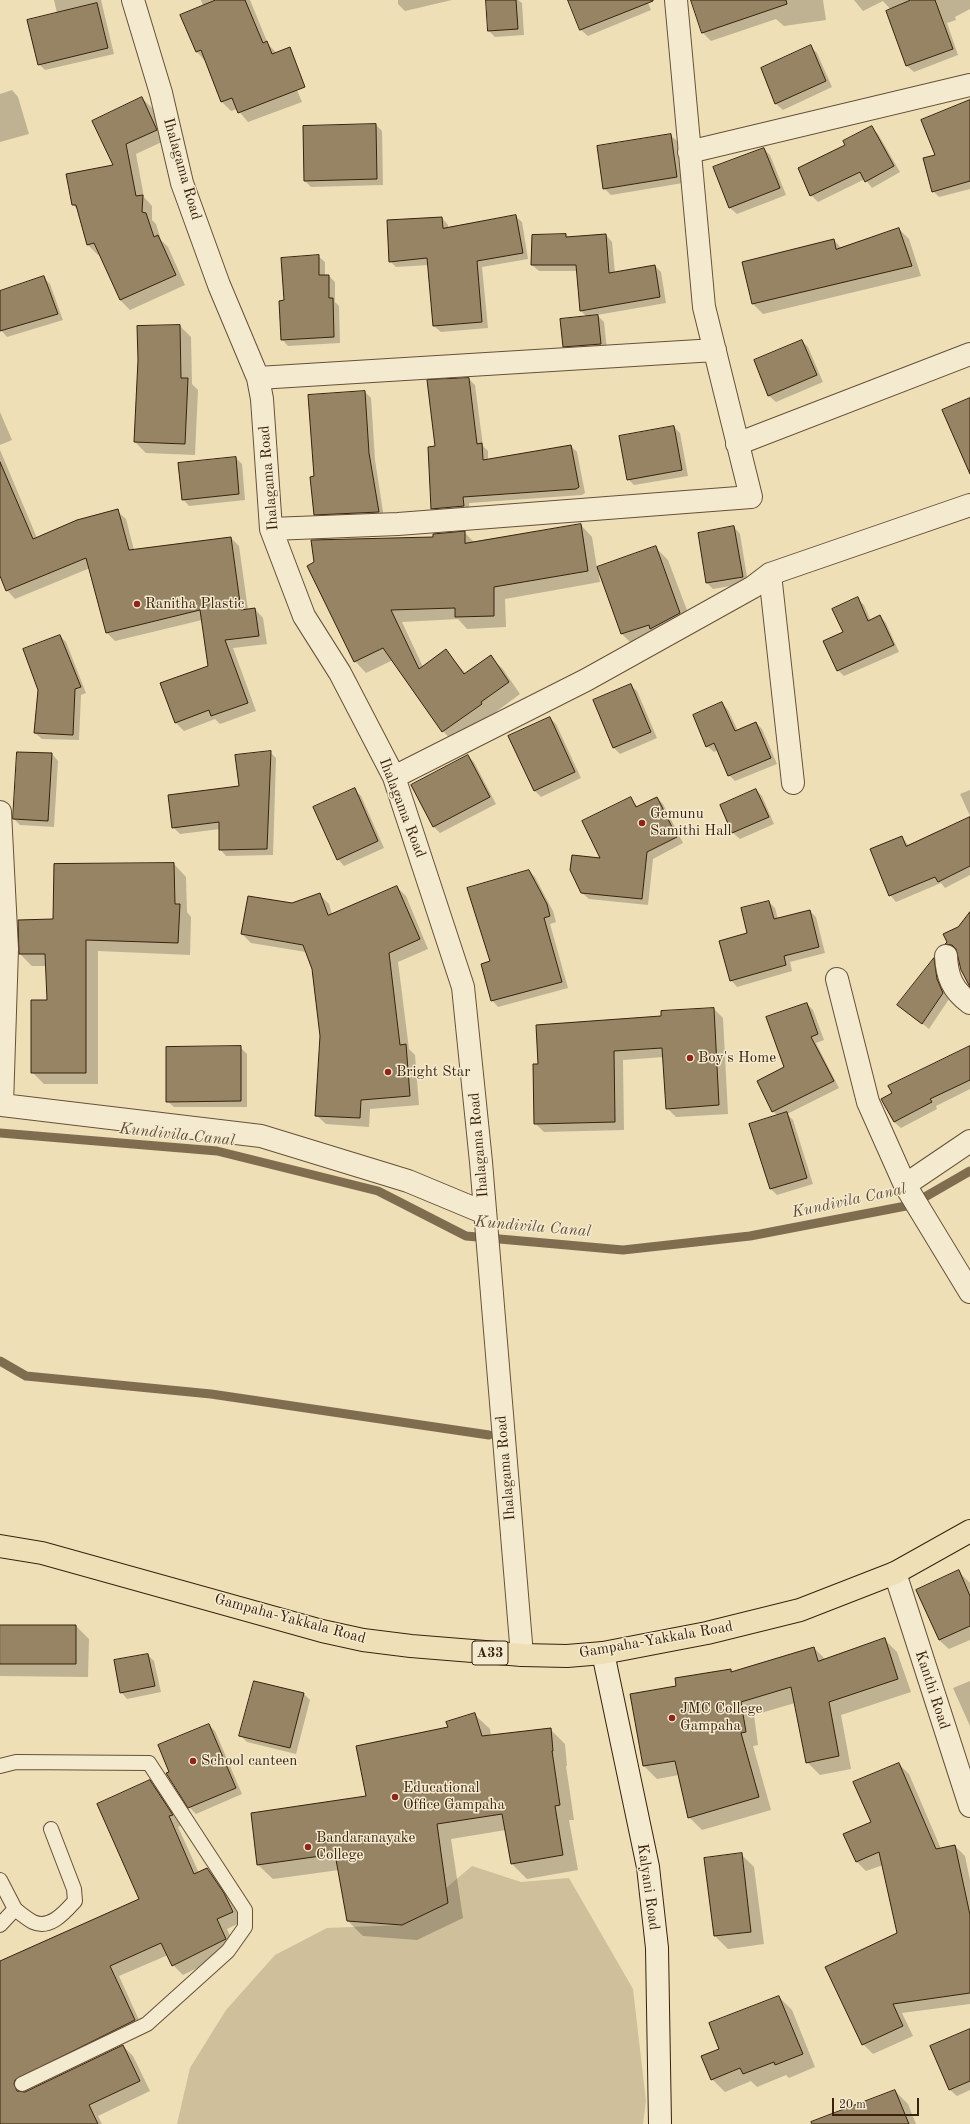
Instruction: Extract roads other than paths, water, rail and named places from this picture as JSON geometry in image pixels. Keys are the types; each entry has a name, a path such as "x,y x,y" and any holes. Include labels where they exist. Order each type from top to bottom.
{"highway":[{"name":"Gampaha-Yakkala Road","path":"0,1546 42,1553 322,1631 363,1640 411,1646 522,1655 567,1656 603,1653 706,1633 800,1610 894,1573 970,1531"}],"street":[{"name":"Ihalagama Road","path":"133,0 161,93 182,184 219,285 258,378 262,399 271,529 304,616 340,673 394,777 463,987 485,1213 522,1655"},
{"path":"271,529 398,524 751,497 704,307 676,0"},
{"path":"689,152 970,85"},
{"path":"258,378 715,350"},
{"path":"737,444 970,354"},
{"path":"394,777 586,680 753,587 770,574 970,505"},
{"path":"770,574 793,783"},
{"path":"0,812 4,949 2,1105 261,1136 408,1181 485,1213"},
{"path":"946,956 947,974 962,997 970,1003"},
{"path":"837,979 868,1102 905,1185 970,1292"},
{"path":"905,1185 970,1141"},
{"name":"Kanthi Road","path":"894,1573 970,1806"},
{"name":"Kalyani Road","path":"603,1653 648,1867 656,1948 660,2124"}],"lane":[{"path":"0,1766 16,1762 149,1763 245,1910 245,1926 228,1952 148,2024 22,2084"},
{"path":"0,1880 15,1909 34,1922 47,1923 62,1916 76,1901 74,1889 51,1829"},
{"path":"0,1925 15,1909"}],"waterway":[{"name":"Kundivila Canal","path":"0,1133 217,1151 378,1191 466,1236 623,1250 750,1236 911,1205 970,1171"},
{"path":"0,1361 26,1376 211,1394 489,1435"}],"place":[{"name":"Ranitha Plastic","path":"137,604"},
{"name":"Gemunu Samithi Hall","path":"642,823"},
{"name":"Boy's Home","path":"690,1058"},
{"name":"Bright Star","path":"388,1072"},
{"name":"JMC College Gampaha","path":"672,1718"},
{"name":"School canteen","path":"193,1761"},
{"name":"Educational Office Gampaha","path":"395,1797"},
{"name":"Bandaranayake College","path":"308,1847"}]}
